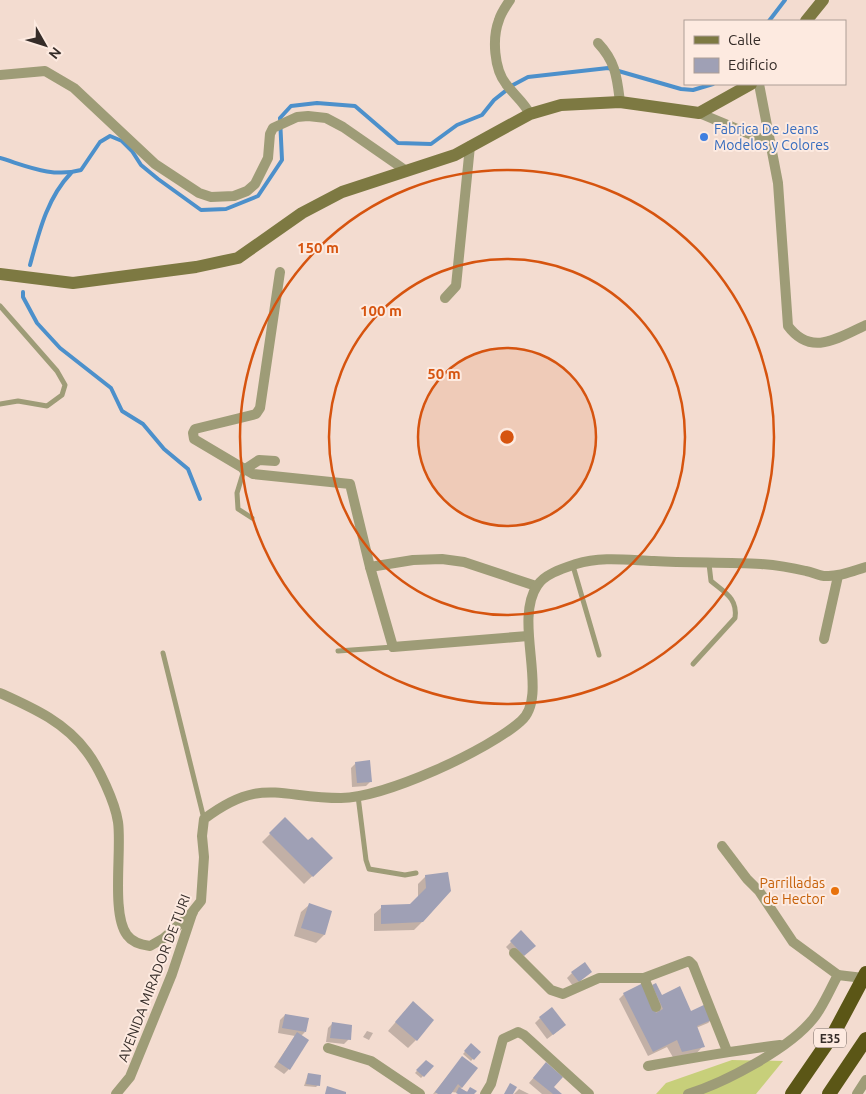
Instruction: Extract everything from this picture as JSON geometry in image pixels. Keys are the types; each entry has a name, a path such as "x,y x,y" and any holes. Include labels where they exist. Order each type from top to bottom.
{"highway":[{"name":"E35","path":"792,1094 834,1033 865,976"},
{"name":"E35","path":"829,1094 865,1041"}],"main road":[{"path":"807,20 824,0"},
{"path":"0,274 73,282 196,266 238,258 310,209 342,192 455,155 530,114 561,105 620,102 699,113 749,85"}],"street":[{"path":"510,0 498,20 495,42 499,72 530,114"},
{"path":"598,43 610,56 616,75 620,102"},
{"path":"0,75 45,71 74,88 155,164 199,193 212,197 234,196 247,191 255,184 268,158 270,134 278,124 308,116 326,118 343,127 405,170"},
{"path":"759,85 778,183 788,326 803,342 816,343 829,342 866,325"},
{"path":"699,113 771,143"},
{"path":"445,298 456,286 470,146"},
{"path":"280,272 260,408 256,414 195,430 193,433 194,439 253,474 346,482 352,486 370,567 393,647 528,636"},
{"path":"244,470 259,460 275,460"},
{"path":"370,567 413,560 442,559 464,562 536,586"},
{"path":"204,819 224,804 250,793 264,792 341,798 383,791 463,757 501,737 523,720 531,707 534,682 528,636 529,616 536,586 550,576 573,566 610,559 709,564 763,564 825,576 838,576 866,567"},
{"path":"824,639 838,576"},
{"path":"0,693 62,725 89,754 114,805 118,821 120,914 127,935 138,944 150,946 164,938 193,911"},
{"name":"AVENIDA MIRADOR DE TURI","path":"116,1094 130,1077 172,974 193,911 201,901 204,819"},
{"path":"722,846 758,891 793,942 838,975 865,976"},
{"path":"514,953 552,990 563,994 599,978 644,978 689,961 693,965 728,1051"},
{"path":"688,1094 753,1064 783,1045 813,1019 838,975"},
{"path":"644,978 656,1007"},
{"path":"485,1094 491,1084 503,1039 518,1032 524,1035 589,1094"},
{"path":"648,1066 685,1061 728,1051 783,1045"},
{"path":"328,1048 371,1061 420,1094"},
{"path":"856,1094 866,1080"}],"lane":[{"path":"0,306 57,371 65,385 62,395 48,406 18,401 0,404"},
{"path":"244,470 237,493 238,509 252,518"},
{"path":"693,664 735,618 736,608 730,595 711,581 709,564"},
{"path":"573,566 599,655"},
{"path":"338,651 393,647"},
{"path":"163,653 204,819"},
{"path":"358,796 366,860 369,869 405,875 416,873"}],"green space":[{"path":"732,1060 783,1061 756,1094 656,1094 666,1083"}],"building":[{"path":"370,760 372,782 357,783 355,762"},
{"path":"285,817 308,840 312,837 333,858 313,877 269,833"},
{"path":"448,872 451,891 423,922 381,924 381,905 410,904 426,888 425,875"},
{"path":"309,903 332,911 325,935 301,928"},
{"path":"521,930 536,946 524,956 510,941"},
{"path":"585,962 592,972 579,982 571,972"},
{"path":"643,983 656,1013 663,1009 652,985 656,983 662,995 680,986 691,1011 708,1003 714,1019 697,1026 705,1047 682,1052 677,1040 653,1052 623,993"},
{"path":"413,1001 434,1020 417,1041 395,1022"},
{"path":"552,1007 566,1025 553,1035 539,1017"},
{"path":"285,1014 309,1018 306,1032 282,1028"},
{"path":"332,1022 352,1025 351,1040 330,1038"},
{"path":"297,1032 309,1040 290,1070 278,1062"},
{"path":"471,1043 481,1052 474,1060 464,1051"},
{"path":"462,1056 478,1068 462,1088 458,1084 451,1094 438,1094 435,1092"},
{"path":"426,1060 434,1066 424,1077 416,1070"},
{"path":"546,1062 563,1077 554,1087 562,1094 553,1094 533,1078"},
{"path":"308,1073 321,1075 320,1086 306,1084"},
{"path":"510,1083 517,1087 513,1094 504,1094"},
{"path":"327,1086 346,1092 346,1094 325,1094"},
{"path":"459,1087 467,1092 470,1087 477,1091 474,1094 458,1094 456,1093"}],"waterway":[{"path":"770,20 785,0"},
{"path":"0,158 50,172 60,173 81,170 100,142 110,136 122,141 132,151 141,165 201,210 226,209 258,196 282,160 280,118 291,106 317,103 355,106 398,143 431,144 457,125 482,115 494,100 513,85 528,77 608,68 681,89 693,90 710,85"},
{"path":"30,265 50,204 71,173"},
{"path":"23,292 23,297 37,323 60,348 111,388 122,411 143,424 164,449 188,469 200,499"}],"place":[{"name":"Fabrica De Jeans Modelos y Colores","path":"704,137"},
{"name":"Parrilladas de Hector","path":"835,891"}]}
